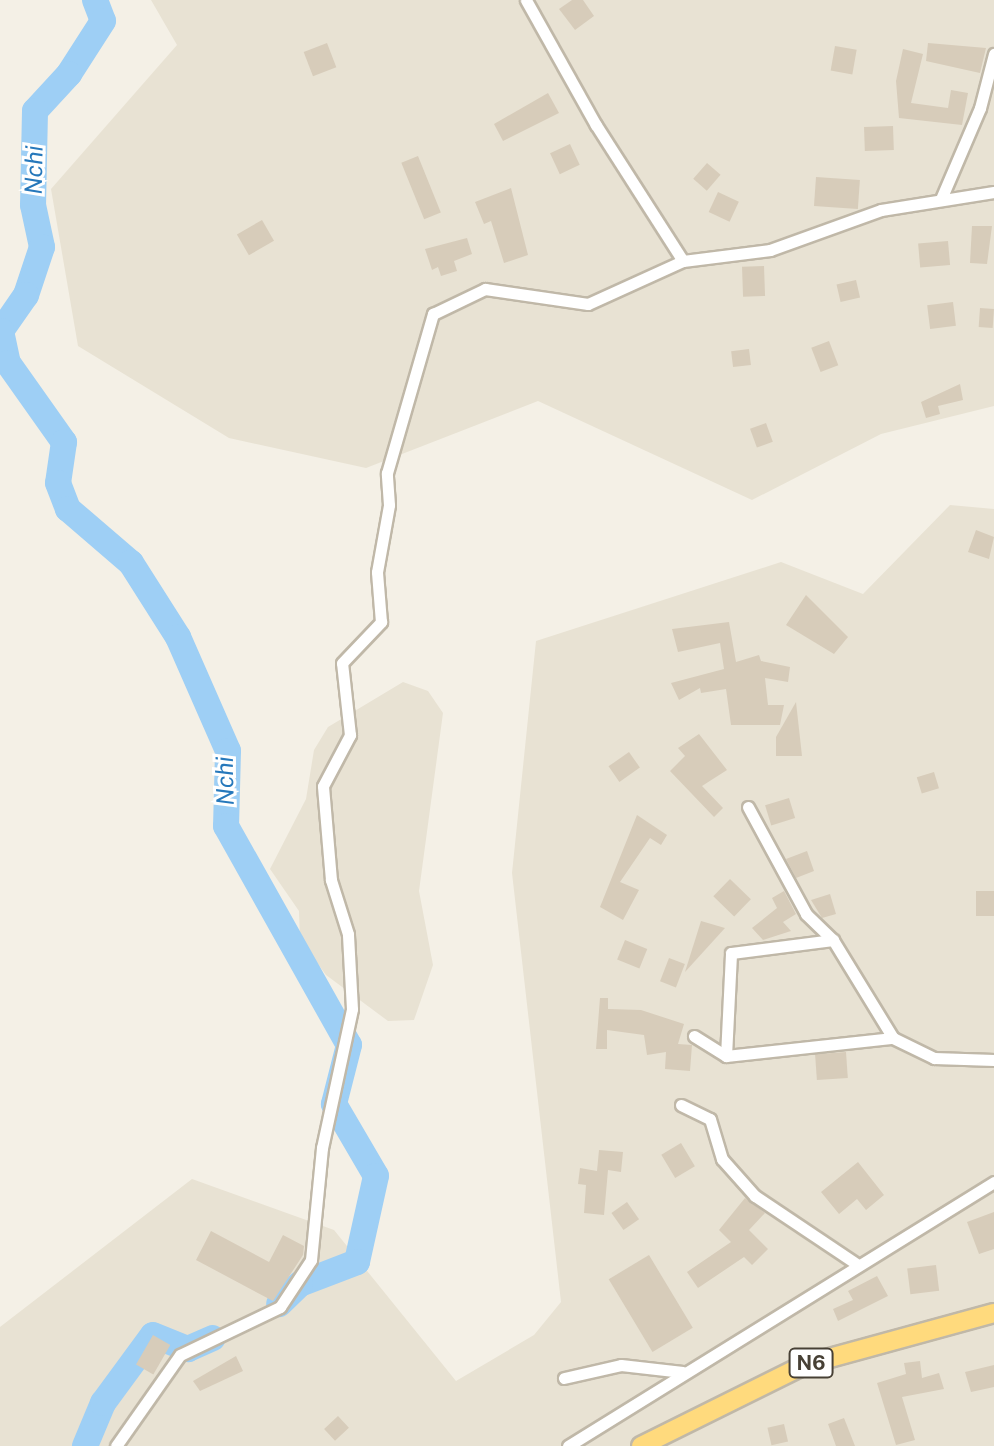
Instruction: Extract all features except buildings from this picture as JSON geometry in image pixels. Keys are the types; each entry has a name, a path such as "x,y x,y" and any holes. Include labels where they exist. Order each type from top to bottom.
{"highway":[{"name":"N6","path":"641,1446 804,1365 994,1313"}],"street":[{"path":"526,0 596,125 683,261"},
{"path":"941,199 980,108 994,54"},
{"path":"116,1446 180,1355 280,1307 311,1260 322,1148 352,1009 348,934 331,880 323,786 350,735 342,663 381,622 378,560 389,505 387,473 433,314 485,289 588,304 683,261 770,250 881,210 994,192"},
{"path":"748,807 806,914 833,940 893,1038"},
{"path":"726,1056 731,953 833,940"},
{"path":"694,1036 726,1056 893,1038 934,1058 994,1060"},
{"path":"681,1105 710,1119 722,1159 755,1196 858,1265"},
{"path":"568,1446 994,1182"},
{"path":"564,1378 621,1365 683,1372"}],"shaded area":[{"path":"151,0 994,0 994,406 881,434 752,500 538,401 366,468 229,438 78,346 51,189 177,45"},
{"path":"950,505 994,509 994,1446 0,1446 0,1327 192,1179 334,1230 456,1381 534,1335 561,1302 512,873 536,641 781,562 863,594"},
{"path":"403,682 428,691 443,713 419,891 433,965 414,1020 388,1021 326,975 300,939 299,911 270,869 306,799 314,750 328,727"}],"waterway":[{"name":"Nchi","path":"95,0 103,21 69,74 35,111 33,205 42,247 26,295 1,331 8,363 64,442 58,483 68,509 131,563 178,637 228,751 226,826 349,1045 334,1104 376,1176 357,1262 300,1284 279,1304"},
{"name":"Nchi","path":"85,1446 103,1403 153,1335 188,1349 213,1338"}]}
